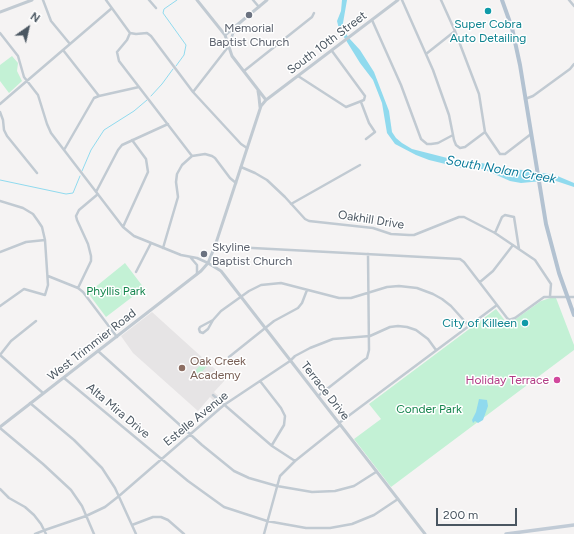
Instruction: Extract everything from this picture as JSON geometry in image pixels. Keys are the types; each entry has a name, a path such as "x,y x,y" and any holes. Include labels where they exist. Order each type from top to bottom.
{"main road":[{"path":"502,0 514,39 540,189 554,256 574,315"},
{"path":"506,534 574,525"}],"street":[{"path":"0,12 32,0"},
{"path":"43,0 51,21 70,44"},
{"path":"106,0 130,33"},
{"path":"149,0 156,8"},
{"path":"197,0 225,35 232,56 266,100"},
{"path":"253,0 259,8"},
{"path":"225,35 267,0"},
{"name":"South 10th Street","path":"266,100 398,0"},
{"path":"402,0 433,70 449,115 454,140 460,148 465,147 485,132"},
{"path":"441,0 455,31 479,94 485,132 500,154 505,154 531,134"},
{"path":"569,0 574,6"},
{"path":"0,104 112,8"},
{"path":"244,72 312,17 314,13"},
{"path":"372,20 402,85 421,139 427,144 431,144 438,143 453,135"},
{"path":"193,92 228,47 235,26"},
{"path":"426,54 455,31"},
{"path":"0,33 18,56 22,73 38,95 49,129 123,227 134,236 190,258 197,258 208,263"},
{"path":"130,33 127,40 118,50 117,55 119,61 192,156"},
{"path":"130,33 149,34 193,92 241,144 247,148"},
{"path":"63,50 99,96"},
{"path":"298,76 346,107 364,100 365,96 332,51"},
{"path":"525,99 533,96 570,69 574,64"},
{"path":"255,86 259,97 260,109"},
{"path":"64,150 94,98 139,87"},
{"name":"West Trimmier Road","path":"0,428 30,403 197,274 208,263 216,246 260,109 266,100"},
{"path":"361,102 368,123 374,132 366,139"},
{"path":"0,112 7,136 37,173"},
{"path":"78,288 91,256 88,244 77,220 76,216 79,210 97,193 120,147 168,124"},
{"path":"123,227 148,172 146,159 132,140"},
{"path":"163,248 178,197 176,182 177,174 182,165 192,156 205,154 212,156 236,183"},
{"path":"291,204 360,165"},
{"name":"Oakhill Drive","path":"241,167 267,180 305,219 309,221 373,228 390,234 414,235 461,217 495,233 535,260 550,284 550,296"},
{"path":"0,201 17,205 33,214 42,227 45,240 48,276 48,285 45,295 24,289 0,306"},
{"path":"495,233 502,217 505,215 514,217 519,249"},
{"path":"0,252 26,242 45,240"},
{"path":"136,272 151,243"},
{"path":"480,282 493,271 513,245"},
{"path":"216,246 460,259 480,282 507,318 512,320 539,299 550,296 574,297"},
{"path":"318,396 366,358 369,350 368,254"},
{"path":"190,258 197,265 197,274"},
{"name":"Terrace Drive","path":"208,263 221,271 425,534"},
{"path":"48,276 78,288 83,292 117,337"},
{"path":"213,320 200,327 200,332 206,332 213,320 221,311 241,296 256,287 274,283 286,284 339,298 351,298 393,286 409,287 425,291 442,299 451,306 469,326"},
{"path":"229,357 277,319 301,305 307,290"},
{"path":"264,534 280,476 295,461 340,424 497,305"},
{"path":"36,321 12,341 0,355 43,393"},
{"name":"Estelle Avenue","path":"35,534 86,516 105,507 224,406 303,351 320,343 333,339 370,336 390,327 407,327 423,334 436,350"},
{"path":"98,351 190,434 234,471 249,478 276,486 312,492 335,491 354,486 376,472"},
{"name":"Alta Mira Drive","path":"64,378 188,481 224,507 268,521 306,528 330,528 352,524 374,515 398,499"},
{"path":"260,381 281,408 285,416 284,425 272,446"},
{"path":"213,395 272,446 295,461"},
{"path":"30,403 86,451 109,478 136,534"},
{"path":"0,428 67,485 75,496 94,534"},
{"path":"0,489 9,498 29,511 38,519 46,534"},
{"path":"132,525 152,517 161,517 168,520 184,534"}],"shaded area":[{"name":"Oak Creek Academy","path":"152,312 226,379 214,392 223,400 218,405 210,397 198,411 133,353 121,336"}],"green space":[{"path":"12,56 18,63 17,71 22,81 9,93 0,81 0,65"},
{"name":"Phyllis Park","path":"125,263 144,288 106,317 88,293"},
{"name":"Conder Park","path":"556,298 574,345 574,350 391,487 354,439 381,419 369,404 496,309 506,322 510,323 541,301"},
{"path":"205,360 209,364 199,375 195,371"}],"water":[{"name":"South Nolan Creek","path":"342,0 347,0 343,23 344,31 360,50 374,72 389,111 392,132 402,143 412,149 459,161 477,162 509,169 555,175 574,183 574,187 553,180 521,183 510,181 483,169 462,168 429,160 395,144 387,133 382,103 373,80 360,63 339,29 337,21 341,11"},
{"path":"479,399 487,400 488,406 483,420 478,423 475,421 473,423 472,420 476,412"}],"waterway":[{"path":"176,66 184,55 186,45 163,13 164,9 177,0"},
{"path":"151,96 173,69"},
{"path":"82,171 91,150 104,130 134,111 147,100"},
{"path":"0,180 66,194 73,193 80,176"}],"place":[{"name":"Super Cobra Auto Detailing","path":"488,11"},
{"name":"Memorial Baptist Church","path":"249,15"},
{"name":"Skyline Baptist Church","path":"204,254"},
{"name":"City of Killeen","path":"525,323"},
{"name":"Oak Creek Academy","path":"182,368"},
{"name":"Holiday Terrace","path":"557,380"}]}
